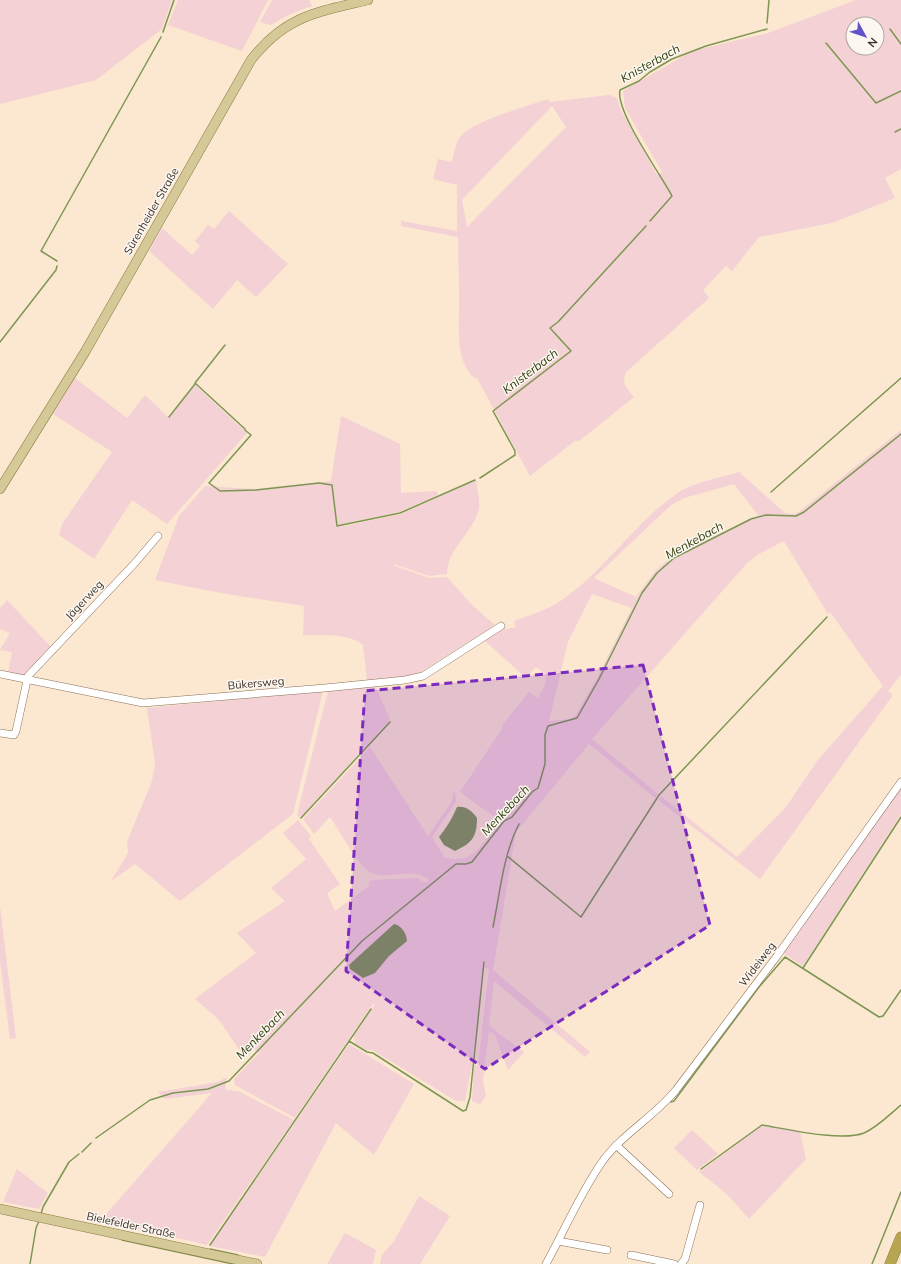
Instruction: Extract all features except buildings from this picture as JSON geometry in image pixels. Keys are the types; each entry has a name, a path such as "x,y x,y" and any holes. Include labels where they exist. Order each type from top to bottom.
{"highway":[{"path":"890,1264 901,1237"}],"main road":[{"name":"Sürenheider Straße","path":"0,489 85,352 251,60 274,34 290,23 317,12 368,0"},
{"name":"Bielefelder Straße","path":"0,1209 257,1264"}],"street":[{"name":"Jägerweg","path":"27,679 28,676 134,564 158,536"},
{"name":"Bükersweg","path":"0,674 142,703 405,680 423,676 501,626"},
{"path":"0,732 14,734 27,679"},
{"name":"Wideiweg","path":"546,1264 602,1162 616,1145 664,1104 676,1090 777,956 901,782"},
{"path":"616,1145 669,1194"},
{"path":"681,1264 685,1258 700,1205"},
{"path":"558,1241 607,1250"},
{"path":"631,1255 674,1264"}],"highlighted area":[{"path":"643,665 710,925 485,1069 346,971 365,691"}],"shaded area":[{"path":"0,0 172,0 162,29 96,80 0,104"},
{"path":"178,0 268,0 242,51 168,25"},
{"path":"272,0 309,0 312,6 288,15 271,25 260,22"},
{"path":"856,0 901,0 901,169 885,178 895,198 832,223 759,237 732,271 726,266 703,290 709,298 626,372 624,383 634,397 578,442 576,440 530,476 477,378 474,378 467,369 463,360 459,338 458,237 401,226 401,221 457,231 457,185 433,179 438,159 452,162 457,142 467,130 502,114 548,99 550,102 609,95 617,98 621,111 657,175 662,172 625,108 623,91 692,51 768,33","holes":["552,106 566,127 467,227 462,200"]},
{"path":"229,211 288,264 256,297 237,280 213,309 149,251 162,228 192,255 200,246 195,241 208,225 214,229"},
{"path":"75,378 127,418 145,395 169,418 195,385 247,433 167,524 132,500 94,559 59,535 62,524 112,452 53,414"},
{"path":"341,416 400,444 401,493 437,491 438,495 399,512 339,525 340,527 401,514 476,480 479,508 472,524 451,556 447,574 429,576 394,564 395,566 429,578 447,577 473,606 495,625 416,675 367,680 363,645 350,638 342,636 303,635 304,606 226,594 155,580 179,516 205,486 255,489 331,481"},
{"path":"901,430 901,675 888,691 893,695 760,879 658,800 661,796 737,857 786,807 817,761 883,686 830,612 828,614 784,541 757,555 747,563 592,739 658,794 655,798 589,744 516,832 493,970 590,1052 585,1057 494,981 489,1026 524,1052 508,1070 495,1035 489,1031 483,1080 486,1096 480,1104 472,1101 474,1065 478,1065 489,969 485,968 484,961 472,1065 465,1101 456,1101 372,1050 366,1050 355,1043 354,1036 375,1004 373,1004 295,1118 235,1085 234,1079 259,1053 254,1049 245,1058 219,1020 195,999 256,953 237,933 285,901 271,888 306,859 283,833 298,820 311,836 309,839 340,884 327,893 335,911 369,886 369,882 373,880 417,878 426,883 429,880 414,874 377,875 370,872 354,855 330,817 314,834 303,819 370,747 428,836 452,801 455,790 456,802 432,837 445,858 462,859 472,854 485,841 500,821 460,792 501,730 503,724 529,692 538,698 546,683 545,674 536,667 526,678 484,640 501,630 516,627 514,621 545,609 562,600 592,575 649,516 681,491 693,485 739,472 785,513 794,514 800,511","holes":["734,484 758,515 673,556 655,571 636,597 594,578 671,505 684,498","592,594 632,608 597,678 575,716 571,719 549,721 568,642"]},
{"path":"7,600 51,647 23,677 8,673 12,652 0,650 10,633 0,629 0,608"},
{"path":"376,687 390,720 300,818 297,815 328,691"},
{"path":"323,691 293,814 180,901 135,864 111,881 128,853 127,842 152,781 155,763 147,708"},
{"path":"901,788 901,814 803,966 783,953"},
{"path":"457,807 463,807 471,811 477,818 477,825 475,835 472,839 466,845 455,851 444,845 439,837 449,823"},
{"path":"0,906 16,1038 10,1039 0,961"},
{"path":"394,924 403,930 407,941 389,956 375,973 363,978 350,969 349,965"},
{"path":"349,1044 414,1084 374,1155 336,1123 265,1257 210,1246"},
{"path":"227,1077 225,1090 238,1091 294,1120 207,1245 101,1220 212,1093 164,1099 158,1092 218,1082"},
{"path":"762,1126 800,1131 806,1159 749,1219 727,1194 699,1172"},
{"path":"692,1130 718,1154 697,1170 674,1148"},
{"path":"17,1169 48,1193 39,1209 3,1202"},
{"path":"419,1196 450,1216 420,1264 380,1264 382,1255 394,1241"},
{"path":"345,1233 376,1250 373,1264 327,1264"}],"waterway":[{"path":"163,32 174,0"},
{"name":"Knisterbach","path":"767,23 769,0"},
{"name":"Knisterbach","path":"650,221 672,196 631,127 620,100 620,90 639,81 650,72 672,59 706,46 767,29"},
{"path":"890,29 901,44"},
{"path":"57,261 41,251 161,37"},
{"path":"826,43 876,103 901,91"},
{"path":"895,132 901,129"},
{"name":"Knisterbach","path":"480,478 515,455 515,451 493,411 571,351 550,328 558,322 646,226"},
{"path":"0,342 56,270 57,266"},
{"path":"225,345 195,383 245,429"},
{"path":"771,492 901,378"},
{"path":"169,417 195,384"},
{"path":"245,430 251,435 209,483 220,491 256,490 319,483 332,485 337,526 400,513 475,480"},
{"name":"Menkebach","path":"96,1138 150,1100 173,1093 208,1089 229,1081 362,941 456,864 466,864 472,862 504,821 512,817 532,792 538,788 545,764 545,735 548,726 577,718 599,679 642,593 657,573 674,558 751,519 766,515 796,516 804,512 901,434"},
{"path":"507,856 581,917 659,795 827,617"},
{"path":"301,818 390,722"},
{"path":"803,968 901,817"},
{"path":"493,927 509,848 519,824"},
{"path":"671,1102 674,1101 759,987 785,957 879,1017 883,1016 901,990"},
{"path":"349,1041 367,1052 373,1053 463,1111 466,1110 470,1097 484,962"},
{"path":"210,1245 371,1009"},
{"path":"701,1169 762,1125 814,1134 842,1136 854,1135 864,1133 874,1127 901,1105"},
{"name":"Menkebach","path":"82,1152 91,1143"},
{"name":"Menkebach","path":"41,1214 43,1207 69,1162 79,1154"},
{"path":"872,1264 901,1192"},
{"name":"Menkebach","path":"30,1264 36,1228 39,1221"},
{"path":"122,1240 233,1264"},
{"path":"210,1249 238,1255"}]}
